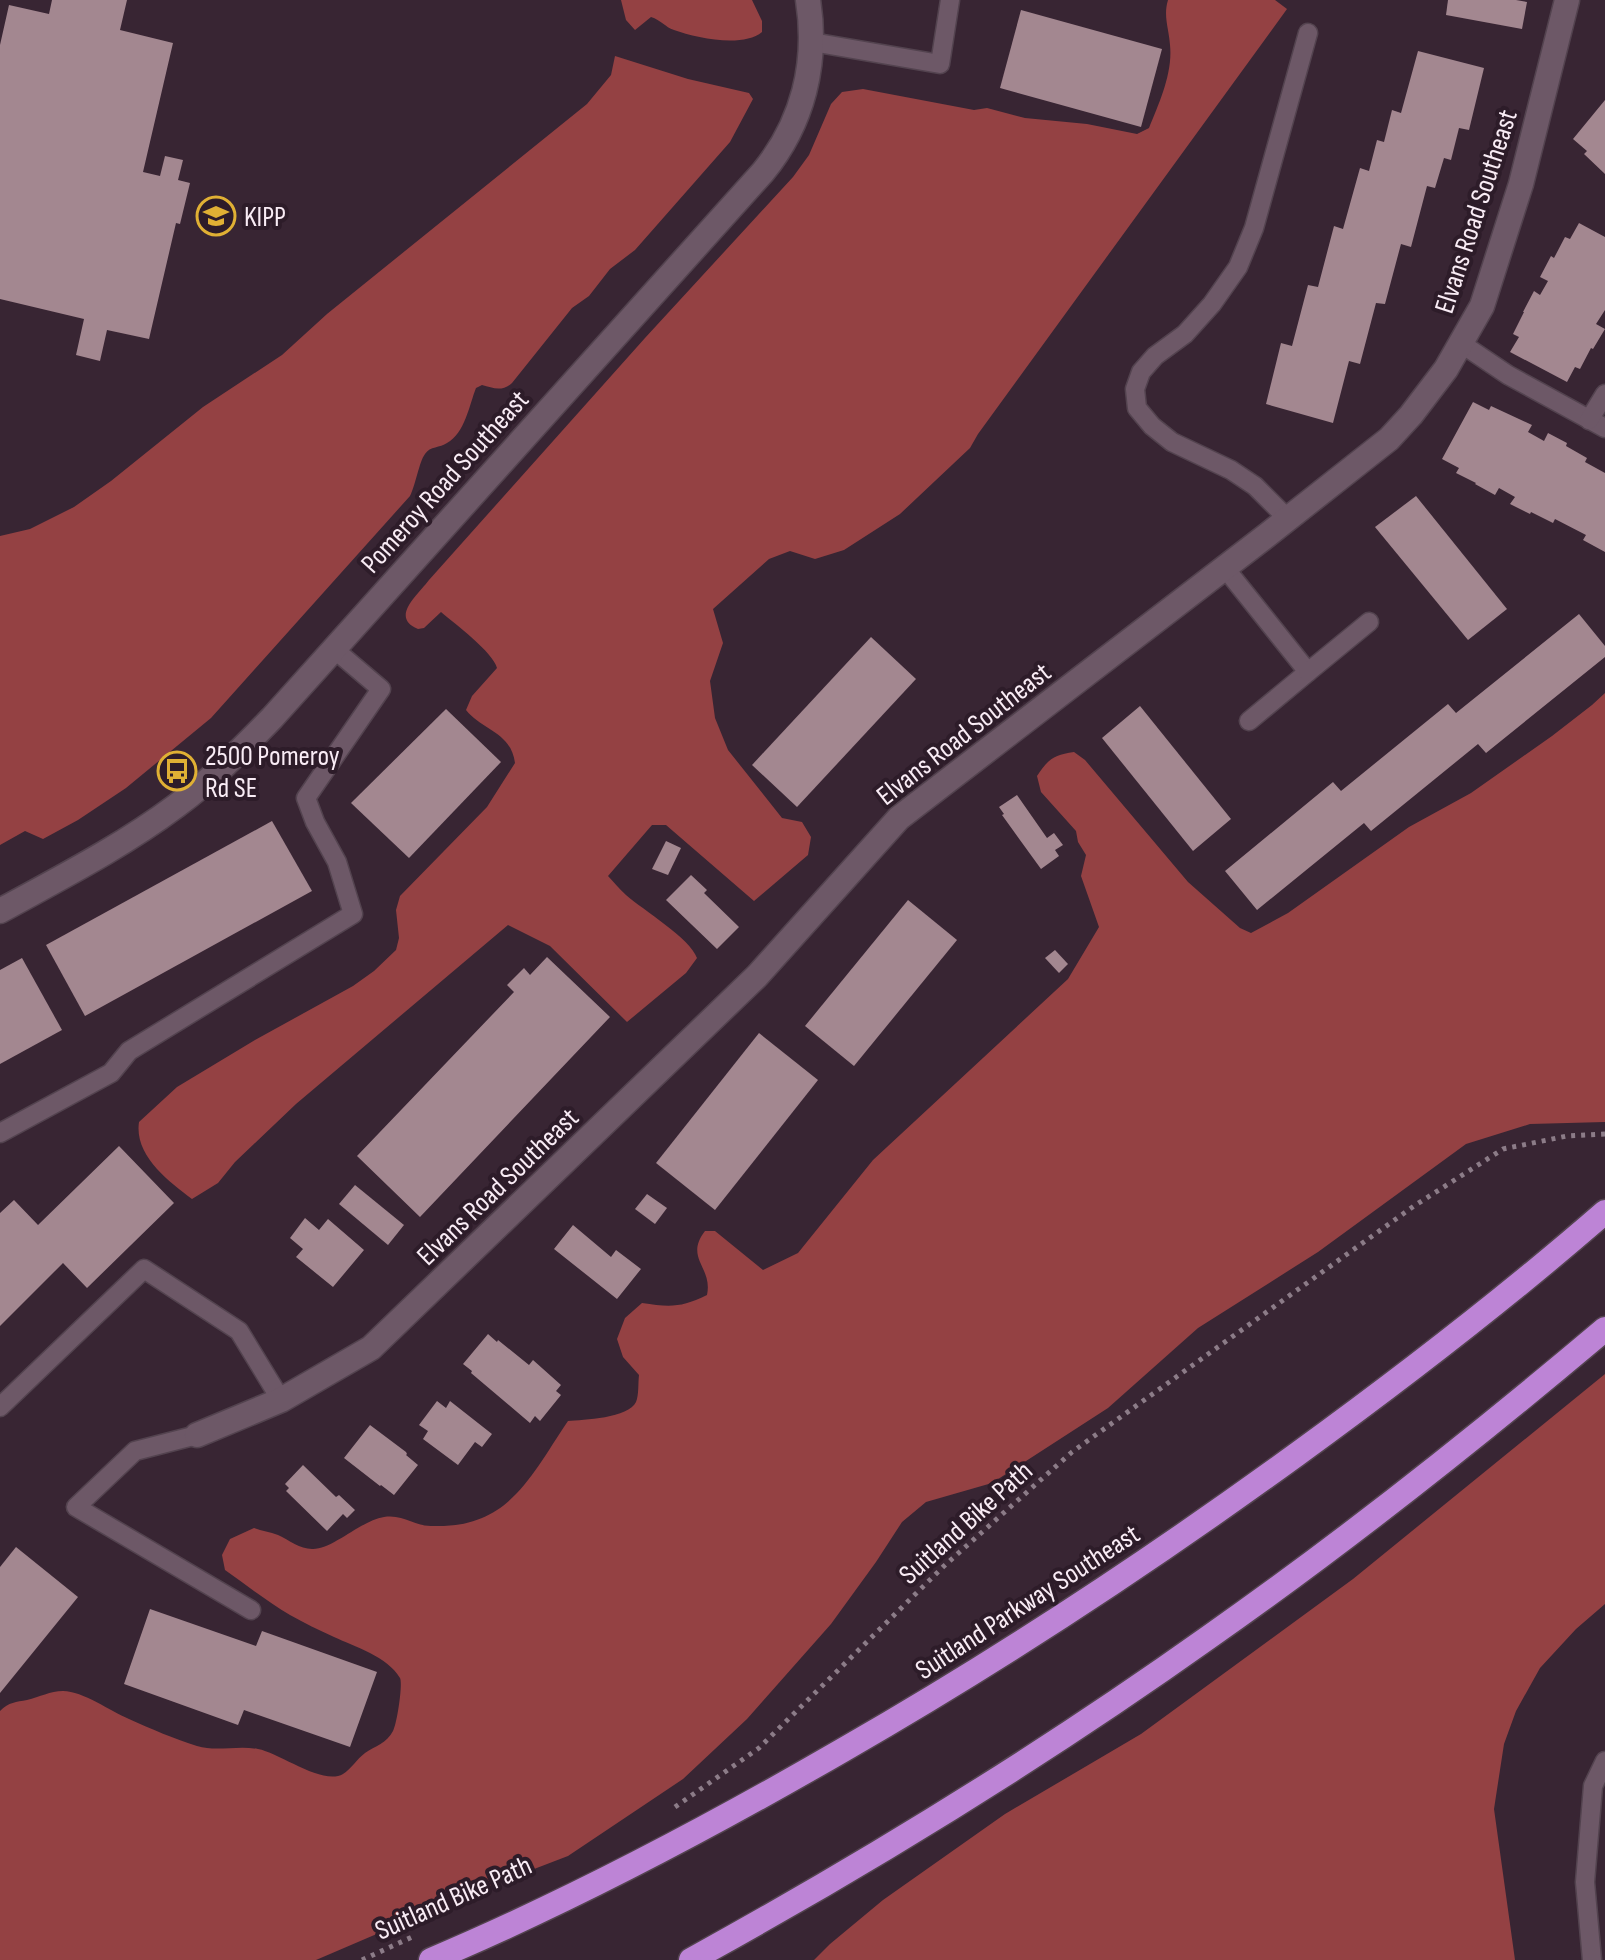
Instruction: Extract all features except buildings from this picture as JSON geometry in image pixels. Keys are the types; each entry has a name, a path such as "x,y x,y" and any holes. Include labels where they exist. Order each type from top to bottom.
{"highway":[{"name":"Suitland Parkway Southeast","path":"431,1960 567,1898 677,1842 814,1767 1000,1657 1135,1569 1342,1422 1477,1319 1605,1212"},
{"path":"691,1960 944,1813 1181,1657 1338,1543 1481,1432 1605,1329"}],"street":[{"name":"Pomeroy Road Southeast","path":"0,911 147,827 196,791 238,753 774,158 799,111 807,82 812,42 808,0"},
{"name":"Elvans Road Southeast","path":"197,1435 281,1400 371,1348 757,976 899,818 1389,439 1429,392 1462,344 1482,306 1521,184 1567,0"}],"lane":[{"path":"812,42 940,64 950,0"},
{"path":"1288,519 1255,486 1231,470 1172,442 1152,426 1137,408 1135,389 1141,372 1155,356 1185,334 1212,304 1238,267 1254,228 1308,33"},
{"path":"1462,344 1508,375 1597,424 1605,394"},
{"path":"1225,568 1308,672"},
{"path":"1249,721 1369,622"},
{"path":"0,1133 111,1073 129,1051 353,914 337,862 306,798 381,689 334,649"},
{"path":"0,1407 144,1269 239,1331 281,1400"},
{"path":"197,1435 135,1451 76,1507 251,1610"},
{"path":"1592,1960 1585,1882 1593,1786 1605,1761"}],"path":[{"name":"Suitland Bike Path","path":"668,1812 759,1748 944,1566 1072,1452 1414,1206 1503,1149 1567,1136 1605,1134"},
{"name":"Suitland Bike Path","path":"362,1960 418,1935"}],"shaded area":[{"path":"621,0 752,0 762,21 762,32 743,40 707,38 674,30 651,17 635,30 626,20"},
{"path":"1168,0 1275,0 1287,9 970,448 900,514 844,550 815,559 790,551 769,559 713,609 723,643 710,681 715,718 728,750 782,818 802,822 811,837 808,855 754,901 666,825 652,825 608,876 626,895 685,942 697,958 686,973 627,1022 550,946 508,925 296,1104 235,1162 218,1183 192,1199 173,1184 147,1156 139,1134 139,1122 177,1087 353,986 396,950 399,938 396,910 400,896 487,807 515,763 508,744 466,710 472,696 497,668 494,661 473,638 441,612 424,628 418,629 410,624 406,612 418,593 793,177 809,155 831,104 842,92 863,89 974,110 987,108 1025,118 1087,124 1137,134 1149,128 1167,77 1170,56 1166,17"},
{"path":"615,56 688,79 749,93 753,99 730,142 635,250 610,269 589,296 572,308 512,383 501,388 482,385 476,388 458,433 447,443 425,454 410,496 211,718 126,788 78,820 43,839 25,831 0,845 0,536 30,529 74,507 203,407 282,355 327,314 587,104 611,75"},
{"path":"1605,693 1605,1122 1530,1124 1466,1144 1318,1252 1198,1328 1108,1408 992,1483 926,1502 902,1522 831,1624 747,1719 683,1779 568,1856 316,1960 0,1960 0,1711 16,1702 54,1692 71,1692 197,1746 258,1749 324,1776 335,1777 388,1739 395,1727 400,1696 401,1682 394,1670 370,1653 290,1615 225,1570 222,1555 230,1539 254,1528 312,1549 328,1545 384,1517 397,1517 431,1526 458,1525 480,1519 499,1509 529,1480 568,1421 615,1415 625,1412 636,1402 639,1375 623,1357 617,1339 625,1318 642,1303 675,1305 707,1295 708,1285 697,1248 705,1231 715,1231 763,1270 798,1253 873,1160 1068,979 1099,927 1081,876 1086,855 1076,831 1041,792 1037,776 1048,762 1056,756 1074,752 1085,760 1188,882 1240,928 1251,933 1288,913 1409,827 1471,793 1552,736"},
{"path":"1605,1374 1605,1604 1576,1629 1540,1668 1516,1711 1504,1744 1494,1809 1515,1960 814,1960 883,1900 1005,1814 1141,1734 1353,1579"}],"place":[{"name":"KIPP","path":"216,216"},
{"name":"2500 Pomeroy Rd SE","path":"177,771"}]}
